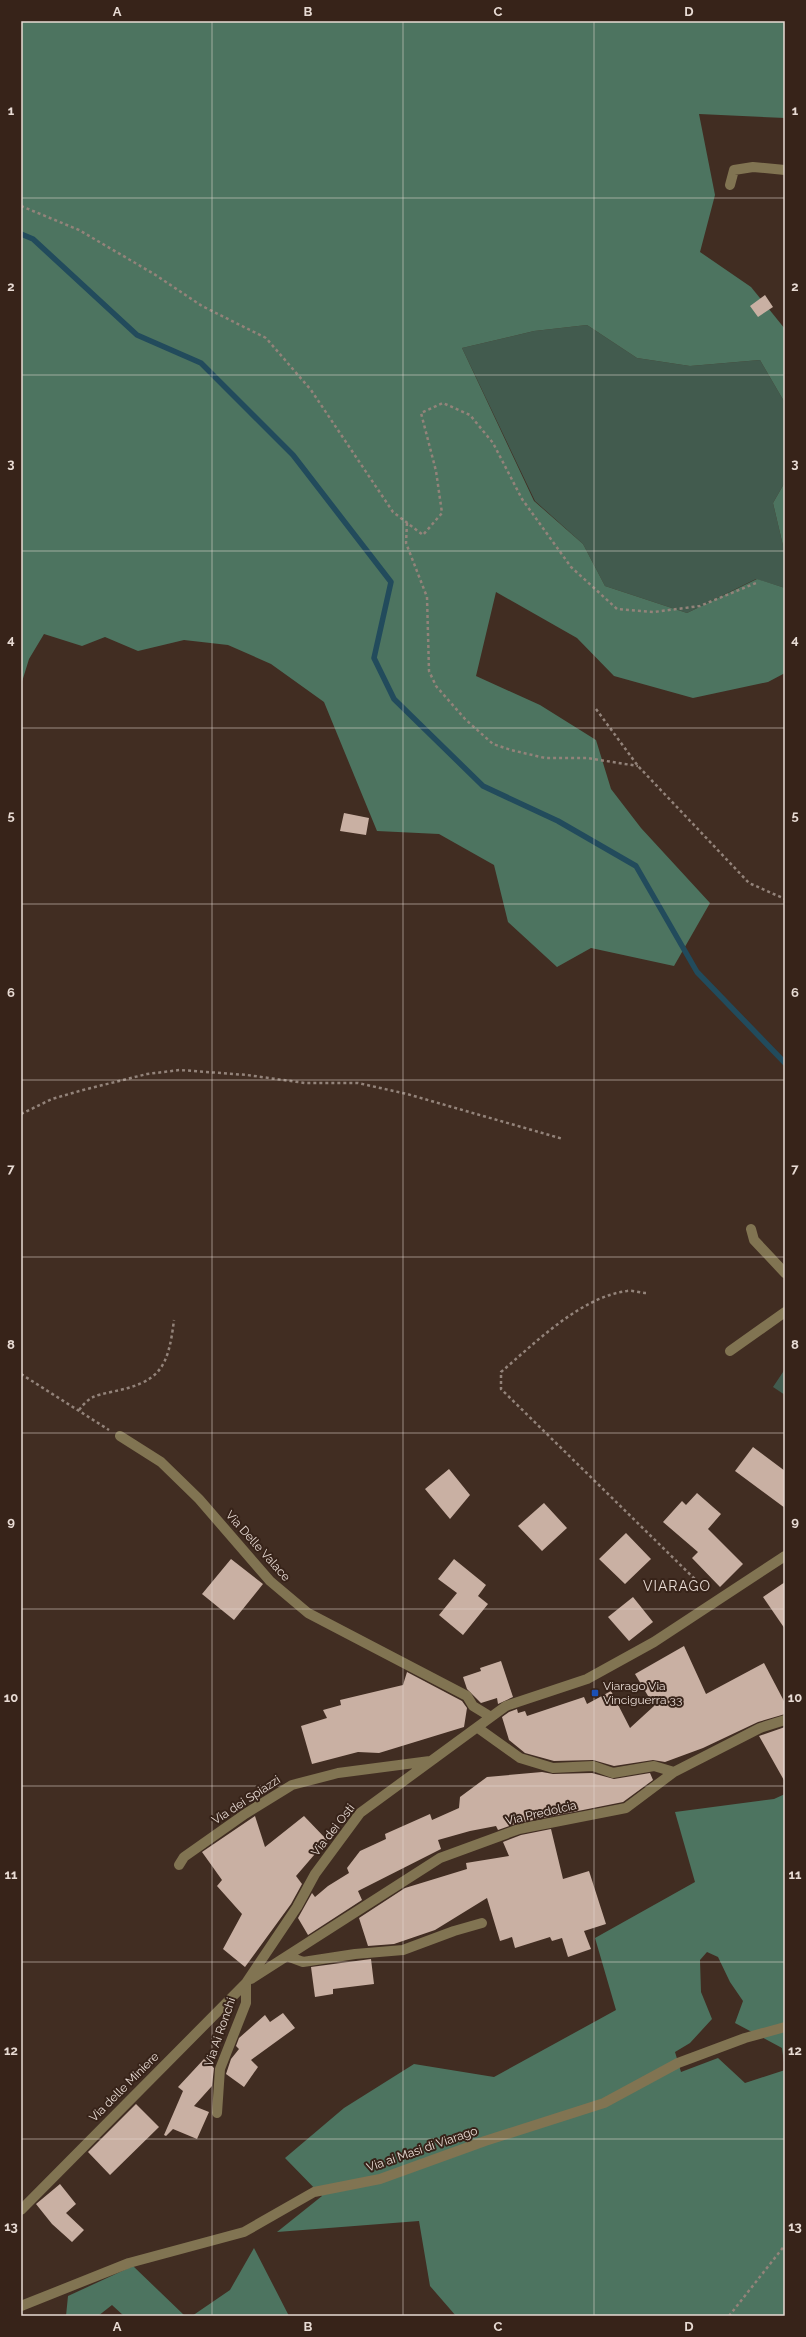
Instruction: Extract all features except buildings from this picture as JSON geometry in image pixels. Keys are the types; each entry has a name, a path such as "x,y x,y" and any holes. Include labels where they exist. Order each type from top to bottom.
{"street":[{"path":"730,185 734,170 753,167 785,170"},
{"path":"751,1229 754,1240 785,1273"},
{"path":"730,1351 785,1312"},
{"name":"Via Delle Valace","path":"120,1436 161,1462 199,1499 270,1581 308,1613 467,1696 473,1706 492,1718"},
{"name":"Via dei Osti","path":"246,1983 298,1907 315,1874 360,1813 492,1718 506,1706 588,1679 654,1642 785,1556"},
{"name":"Via Predolcia","path":"246,1983 440,1858 519,1829 626,1808 674,1772 760,1728 785,1720"},
{"path":"478,1728 520,1758 553,1768 593,1766 613,1774 654,1766 674,1772"},
{"name":"Via dei Spiazzi","path":"179,1865 184,1857 246,1814 292,1785 338,1772 432,1761"},
{"path":"288,1956 303,1962 355,1954 403,1950 454,1930 482,1923"},
{"name":"Via Ai Ronchi","path":"217,2113 220,2070 246,2003 246,1983"},
{"name":"Via delle Miniere","path":"21,2210 246,1983"},
{"name":"Via ai Masi di Viarago","path":"21,2306 129,2263 244,2232 314,2192 380,2179 485,2141 604,2103 678,2063 745,2038 785,2028"}],"path":[{"path":"21,206 79,230 154,274 202,306 266,338 311,390 393,512 423,535 442,513 436,471 421,413 443,403 470,415 493,443 522,499 571,567 617,609 654,612 700,606 756,583"},
{"path":"407,523 406,543 427,597 429,670 436,686 465,719 493,744 511,750 545,758 587,758 638,766"},
{"path":"596,709 638,766 749,883 785,899"},
{"path":"21,1114 52,1099 83,1090 147,1074 180,1070 247,1075 305,1083 358,1083 407,1094 563,1139"},
{"path":"646,1293 628,1291 596,1300 548,1332 501,1372 501,1389 717,1601"},
{"path":"79,1410 89,1397 140,1385 156,1376 171,1350 174,1320"},
{"path":"21,1374 120,1436"},
{"path":"729,2316 785,2245"}],"green space":[{"path":"21,21 785,21 785,118 699,114 715,195 700,252 751,287 785,329 785,403 760,360 690,366 637,358 587,325 534,331 462,348 534,501 583,544 605,586 687,613 757,579 785,588 785,673 768,682 693,698 614,676 577,638 496,592 476,676 540,705 596,740 611,789 641,828 710,903 674,966 591,948 557,967 508,922 494,865 439,834 377,831 324,702 271,664 228,645 184,640 138,651 105,637 82,646 44,634 29,659 21,685"},
{"path":"587,325 637,358 690,366 760,360 785,403 785,482 773,503 785,554 785,588 756,579 687,613 605,586 583,544 535,501 462,348 534,331"},
{"path":"785,482 785,554 773,503"},
{"path":"785,1369 785,1395 773,1387"},
{"path":"785,1794 785,2070 785,2316 456,2316 430,2286 419,2221 277,2232 322,2196 285,2158 344,2108 414,2064 494,2077 616,2010 595,1938 695,1882 675,1812 774,1799","holes":["707,1952 718,1957 730,1982 743,2001 735,2023 782,2048 785,2070 745,2083 718,2058 681,2072 675,2052 690,2043 712,2019 701,1992 700,1960"]},
{"path":"254,2248 289,2316 192,2316 230,2290"},
{"path":"133,2266 185,2316 124,2316 112,2305 98,2316 66,2316 68,2296"}],"waterway":[{"path":"21,234 33,239 137,335 201,363 293,455 391,582 374,658 394,699 483,786 558,821 636,866 697,972 785,1063"}],"place":[{"name":"Viarago Via Vinciguerra 33","path":"595,1693"}],"district":[{"name":"VIARAGO","path":"677,1586"}]}
